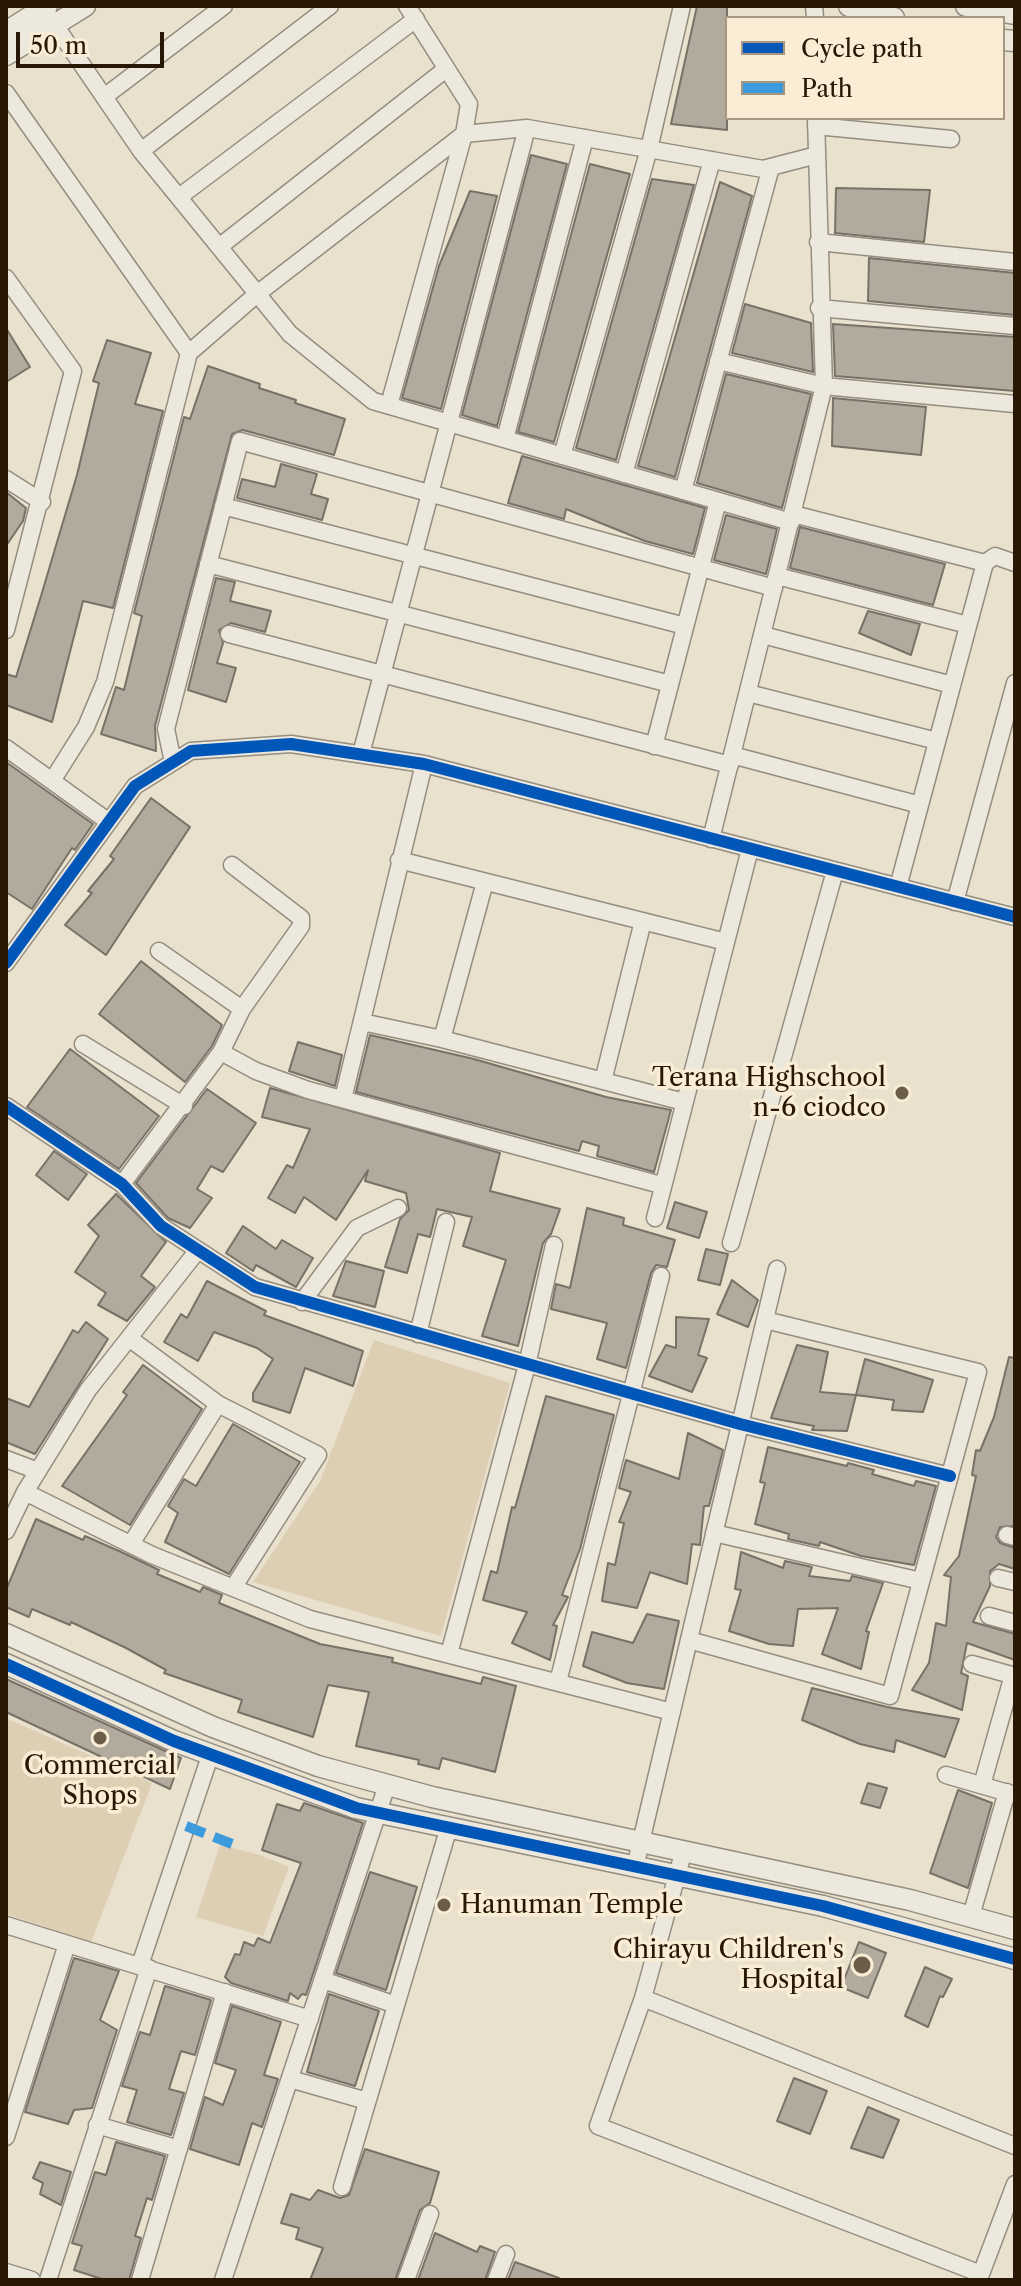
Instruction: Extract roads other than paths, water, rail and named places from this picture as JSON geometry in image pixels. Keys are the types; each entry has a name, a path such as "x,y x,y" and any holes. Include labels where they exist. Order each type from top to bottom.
{"street":[{"path":"6,32 49,13 85,6"},
{"path":"104,97 224,6"},
{"path":"141,151 330,6"},
{"path":"562,456 649,149 682,6"},
{"path":"849,6 886,16"},
{"path":"966,6 1015,14"},
{"path":"179,197 411,12 469,104 464,134 389,405"},
{"path":"6,55 49,13"},
{"path":"49,13 141,151 290,334 373,401 718,501 985,563"},
{"path":"219,247 446,69"},
{"path":"6,93 189,353"},
{"path":"711,839 824,386 819,308 816,122 951,139"},
{"path":"361,754 527,128"},
{"path":"52,781 86,727 105,682 189,353 257,294 464,134 527,128 763,169 817,155"},
{"path":"505,439 585,138"},
{"path":"624,474 712,160"},
{"path":"683,491 771,167"},
{"path":"818,242 1015,262"},
{"path":"6,278 73,371 42,502 6,629"},
{"path":"819,308 1015,326"},
{"path":"718,361 824,386 1015,404"},
{"path":"173,762 166,729 240,441 700,569 776,582 968,625"},
{"path":"6,479 42,502"},
{"path":"654,746 718,501"},
{"path":"223,506 685,626"},
{"path":"898,887 985,563 995,556 1015,563"},
{"path":"208,564 670,684"},
{"path":"229,634 654,746 731,760 920,805"},
{"path":"763,635 952,685"},
{"path":"955,902 1015,683"},
{"path":"748,693 937,741"},
{"path":"6,963 135,786 191,751 291,744 424,764 1015,917"},
{"path":"6,748 109,822"},
{"path":"343,1099 424,764"},
{"path":"655,1218 661,1185 750,849"},
{"path":"399,860 726,942"},
{"path":"122,1184 184,1106 221,1052 242,1009 297,933 301,918 232,865"},
{"path":"731,1243 835,871"},
{"path":"442,1039 485,882"},
{"path":"603,1081 643,921"},
{"path":"159,951 242,1009"},
{"path":"362,1022 442,1039 684,1102"},
{"path":"83,1044 184,1106"},
{"path":"221,1052 256,1071 343,1099 661,1185"},
{"path":"6,1106 122,1184 161,1226 255,1287 740,1424 950,1476"},
{"path":"302,1302 357,1228 398,1208"},
{"path":"418,1334 446,1222"},
{"path":"449,1654 527,1365 554,1245"},
{"path":"6,1531 25,1492 88,1390 198,1250"},
{"path":"635,1867 777,1269"},
{"path":"558,1682 661,1276"},
{"path":"689,1640 890,1696 978,1372 765,1320"},
{"path":"129,1338 218,1404 318,1455 233,1588"},
{"path":"131,1544 218,1404"},
{"path":"6,1459 38,1471"},
{"path":"25,1492 131,1544 310,1619 672,1712"},
{"path":"714,1533 921,1581"},
{"path":"998,1578 1015,1582"},
{"path":"989,1616 1015,1623"},
{"path":"6,1634 213,1727 318,1766 387,1785 684,1850 971,1916 1015,1929"},
{"path":"6,1664 210,1756 378,1813 823,1906 1015,1959"},
{"path":"972,1664 1014,1675 982,1785"},
{"path":"48,2280 210,1756"},
{"path":"946,1775 1011,1793 971,1916"},
{"path":"223,2280 387,1785"},
{"path":"342,2187 449,1827"},
{"path":"684,1850 643,1998 598,2126 981,2274 1015,2184"},
{"path":"6,1925 310,2019"},
{"path":"6,2137 12,2095 67,1944"},
{"path":"323,1980 396,2005"},
{"path":"140,2280 225,1992"},
{"path":"643,1998 1015,2146"},
{"path":"290,2079 367,2101"},
{"path":"97,2125 179,2149"},
{"path":"406,2280 430,2214"},
{"path":"496,2280 506,2254"},
{"path":"6,2272 32,2280"}],"place":[{"name":"Terana Highschool n-6 ciodco","path":"902,1093"},
{"name":"Commercial Shops","path":"100,1738"},
{"name":"Hanuman Temple","path":"444,1905"},
{"name":"Chirayu Children's Hospital","path":"862,1965"}]}
